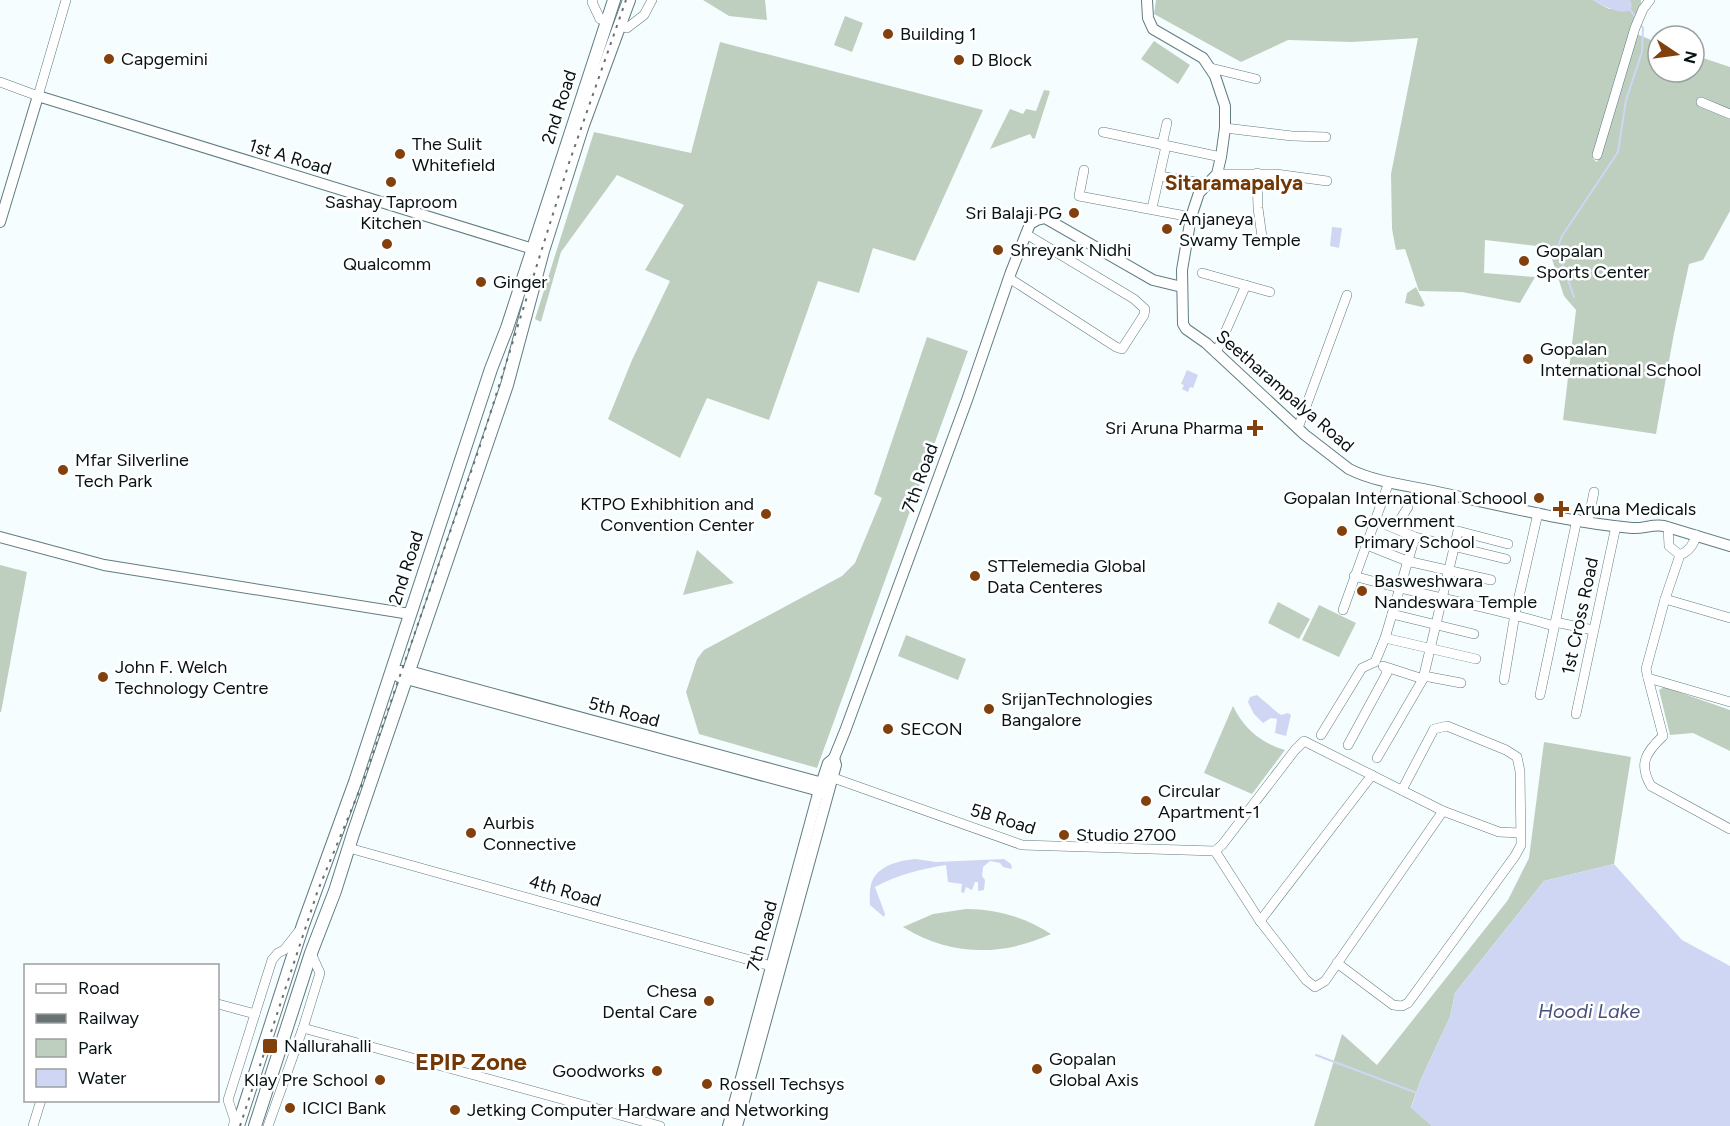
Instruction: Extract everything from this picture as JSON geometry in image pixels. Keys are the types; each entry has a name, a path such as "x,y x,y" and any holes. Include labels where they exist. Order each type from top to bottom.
{"main road":[{"name":"2nd Road","path":"236,1124 303,925 355,783 614,0"},
{"name":"2nd Road","path":"255,1126 311,953 349,848 513,365 559,201 583,126 629,0"},
{"path":"499,350 512,350 517,346"},
{"path":"499,350 513,365"}],"street":[{"path":"0,222 66,0"},
{"path":"593,0 600,19 606,21"},
{"path":"619,25 627,28 644,15 652,0"},
{"path":"1147,0 1148,18 1153,29 1203,58 1215,76 1225,106 1225,128 1217,174 1257,173 1327,181"},
{"path":"1597,155 1635,28 1643,9 1650,0"},
{"path":"1211,68 1256,79"},
{"path":"0,81 38,96"},
{"name":"1st A Road","path":"38,96 533,249"},
{"path":"1701,102 1730,114"},
{"path":"1152,208 1160,176 1167,123"},
{"path":"1225,128 1292,136 1326,137"},
{"path":"1103,132 1221,157"},
{"path":"1084,170 1079,196 1191,217"},
{"path":"1257,173 1262,237"},
{"name":"Seetharampalya Road","path":"1217,174 1199,193 1191,217 1182,270 1183,324 1298,428 1349,469 1389,482 1538,513 1638,529 1655,525 1668,527 1730,546"},
{"path":"1160,176 1207,184"},
{"name":"7th Road","path":"728,1126 826,784 828,763 834,758 1030,224 1045,218 1152,280 1182,287"},
{"path":"1009,278 1116,348 1122,349 1144,315 1145,309 1134,298 1026,234"},
{"path":"1202,273 1270,292"},
{"path":"1216,353 1246,285"},
{"path":"1298,428 1347,295"},
{"path":"1343,610 1354,576 1377,521 1389,482"},
{"path":"1540,695 1554,624 1583,520 1594,492"},
{"path":"1395,528 1408,507"},
{"path":"1504,680 1515,614 1538,513"},
{"path":"1377,521 1415,537 1506,559"},
{"name":"1st Cross Road","path":"1576,714 1616,526"},
{"path":"1668,527 1669,546 1680,555"},
{"path":"1377,758 1424,677 1458,531 1509,544"},
{"path":"1696,535 1687,552 1680,555 1647,663 1646,669 1663,736 1647,757 1644,766 1646,777 1652,786 1730,829"},
{"path":"0,537 104,565 410,614"},
{"path":"1321,735 1362,668 1375,662 1385,638 1415,537"},
{"path":"1367,545 1407,561 1491,580"},
{"path":"1354,576 1442,599 1554,624 1593,630"},
{"path":"1665,599 1730,618"},
{"path":"1392,614 1474,634"},
{"path":"1385,638 1476,659"},
{"path":"1375,662 1386,668 1461,683"},
{"path":"1348,745 1388,673 1386,668"},
{"name":"5th Road","path":"390,673 408,675 633,736 826,784"},
{"path":"1648,678 1730,702"},
{"path":"1337,963 1393,1005 1402,1006 1408,1003 1521,845 1520,771 1517,757 1506,750 1447,726 1434,729 1402,790"},
{"path":"1443,811 1325,981 1315,987 1306,980 1260,921 1215,851 1304,741 1443,811 1499,832 1520,833"},
{"path":"1260,921 1372,775"},
{"name":"5B Road","path":"826,784 1022,845 1215,851"},
{"name":"4th Road","path":"349,848 775,967"},
{"path":"236,1124 228,1100 272,960 303,925"},
{"path":"268,1126 320,973 311,953"},
{"name":"7th Road","path":"737,1126 775,967"},
{"path":"219,1004 255,1014"},
{"path":"303,1028 660,1126"},
{"path":"33,1126 41,1102"}],"green space":[{"path":"703,0 765,0 767,20 729,16"},
{"path":"1156,0 1593,0 1609,9 1631,6 1630,0 1641,0 1593,159 1597,162 1637,34 1646,38 1646,84 1706,84 1706,59 1730,67 1730,211 1703,260 1689,264 1656,434 1563,420 1576,310 1564,296 1550,253 1545,247 1485,240 1484,273 1535,277 1520,303 1462,292 1419,291 1405,249 1396,250 1392,229 1391,174 1418,38 1352,42 1288,40 1241,62 1154,14"},
{"path":"845,16 863,23 852,52 834,45"},
{"path":"1154,41 1190,65 1178,84 1141,59"},
{"path":"720,42 983,110 915,261 873,248 859,293 818,281 769,420 707,398 680,458 608,419 632,360 670,281 645,270 684,205 617,175 561,252 541,322 535,319 594,132 691,153"},
{"path":"1044,90 1050,91 1035,138 1033,139 1030,134 990,149 1010,109 1023,114 1026,109 1036,111"},
{"path":"1416,287 1425,305 1422,307 1405,303 1407,293"},
{"path":"927,337 968,351 817,768 699,734 686,692 697,659 704,650 842,576 855,563 882,498 874,494"},
{"path":"697,550 734,583 683,595"},
{"path":"0,565 27,572 1,712 0,712"},
{"path":"1278,602 1310,619 1299,639 1268,623"},
{"path":"1319,605 1356,623 1339,657 1302,640"},
{"path":"906,635 966,659 958,680 898,656"},
{"path":"1664,687 1730,710 1730,751 1693,733 1670,735 1659,690"},
{"path":"1233,706 1242,722 1254,734 1285,750 1252,794 1204,773"},
{"path":"1544,742 1631,757 1614,864 1544,881 1455,993 1450,1017 1421,1079 1411,1107 1432,1126 1314,1126 1342,1034 1377,1065 1508,900 1529,858"},
{"path":"966,909 1010,915 1051,934 1013,947 976,950 939,944 903,927 933,914"}],"water":[{"path":"1593,0 1630,0 1632,6 1629,11 1620,11"},
{"path":"1332,227 1342,228 1339,248 1330,246"},
{"path":"1187,370 1198,375 1193,388 1190,387 1188,392 1182,389 1184,385 1181,384"},
{"path":"1257,695 1281,715 1288,713 1291,715 1286,736 1275,733 1277,719 1271,718 1263,723 1254,714 1248,702 1250,697"},
{"path":"916,859 936,862 1004,859 1011,864 1012,869 990,861 983,867 984,890 978,891 978,882 975,882 972,890 966,887 964,893 961,892 962,884 948,882 946,865 892,879 875,887 885,914 884,917 870,905 873,878 889,865"},
{"name":"Hoodi Lake","path":"1614,864 1682,940 1730,966 1730,1126 1432,1126 1411,1108 1421,1079 1450,1017 1455,993 1544,881"}],"waterway":[{"path":"1629,8 1636,18"},
{"path":"1574,297 1557,249 1562,236 1618,152 1626,100 1642,52 1643,28 1641,25"},
{"path":"1316,1055 1417,1093"}],"railway":[{"path":"240,1126 318,890 363,782 481,443 569,163 626,0"}],"place":[{"name":"Building 1","path":"888,34"},
{"name":"Capgemini","path":"109,59"},
{"name":"D Block","path":"959,60"},
{"name":"The Sulit Whitefield","path":"400,154"},
{"name":"Sashay Taproom Kitchen","path":"391,182"},
{"name":"Sri Balaji PG","path":"1074,213"},
{"name":"Anjaneya Swamy Temple","path":"1167,229"},
{"name":"Qualcomm","path":"387,244"},
{"name":"Shreyank Nidhi","path":"998,250"},
{"name":"Gopalan Sports Center","path":"1524,261"},
{"name":"Ginger","path":"481,282"},
{"name":"Gopalan International School","path":"1528,359"},
{"name":"Sri Aruna Pharma","path":"1255,428"},
{"name":"Mfar Silverline Tech Park","path":"63,470"},
{"name":"Gopalan International Schoool","path":"1539,498"},
{"name":"Aruna Medicals","path":"1561,509"},
{"name":"KTPO Exhibhition and Convention Center","path":"766,514"},
{"name":"Government Primary School","path":"1342,531"},
{"name":"STTelemedia Global Data Centeres","path":"975,576"},
{"name":"Basweshwara Nandeswara Temple","path":"1362,591"},
{"name":"John F. Welch Technology Centre","path":"103,677"},
{"name":"SrijanTechnologies Bangalore","path":"989,709"},
{"name":"SECON","path":"888,729"},
{"name":"Circular Apartment-1","path":"1146,801"},
{"name":"Aurbis Connective","path":"471,833"},
{"name":"Studio 2700","path":"1064,835"},
{"name":"Chesa Dental Care","path":"709,1001"},
{"name":"Nallurahalli","path":"270,1046"},
{"name":"Gopalan Global Axis","path":"1037,1069"},
{"name":"Goodworks","path":"657,1071"},
{"name":"Klay Pre School","path":"380,1080"},
{"name":"Rossell Techsys","path":"707,1084"},
{"name":"ICICI Bank","path":"290,1108"},
{"name":"Jetking Computer Hardware and Networking","path":"455,1110"}],"district":[{"name":"Sitaramapalya","path":"1234,182"},
{"name":"EPIP Zone","path":"471,1061"}]}
